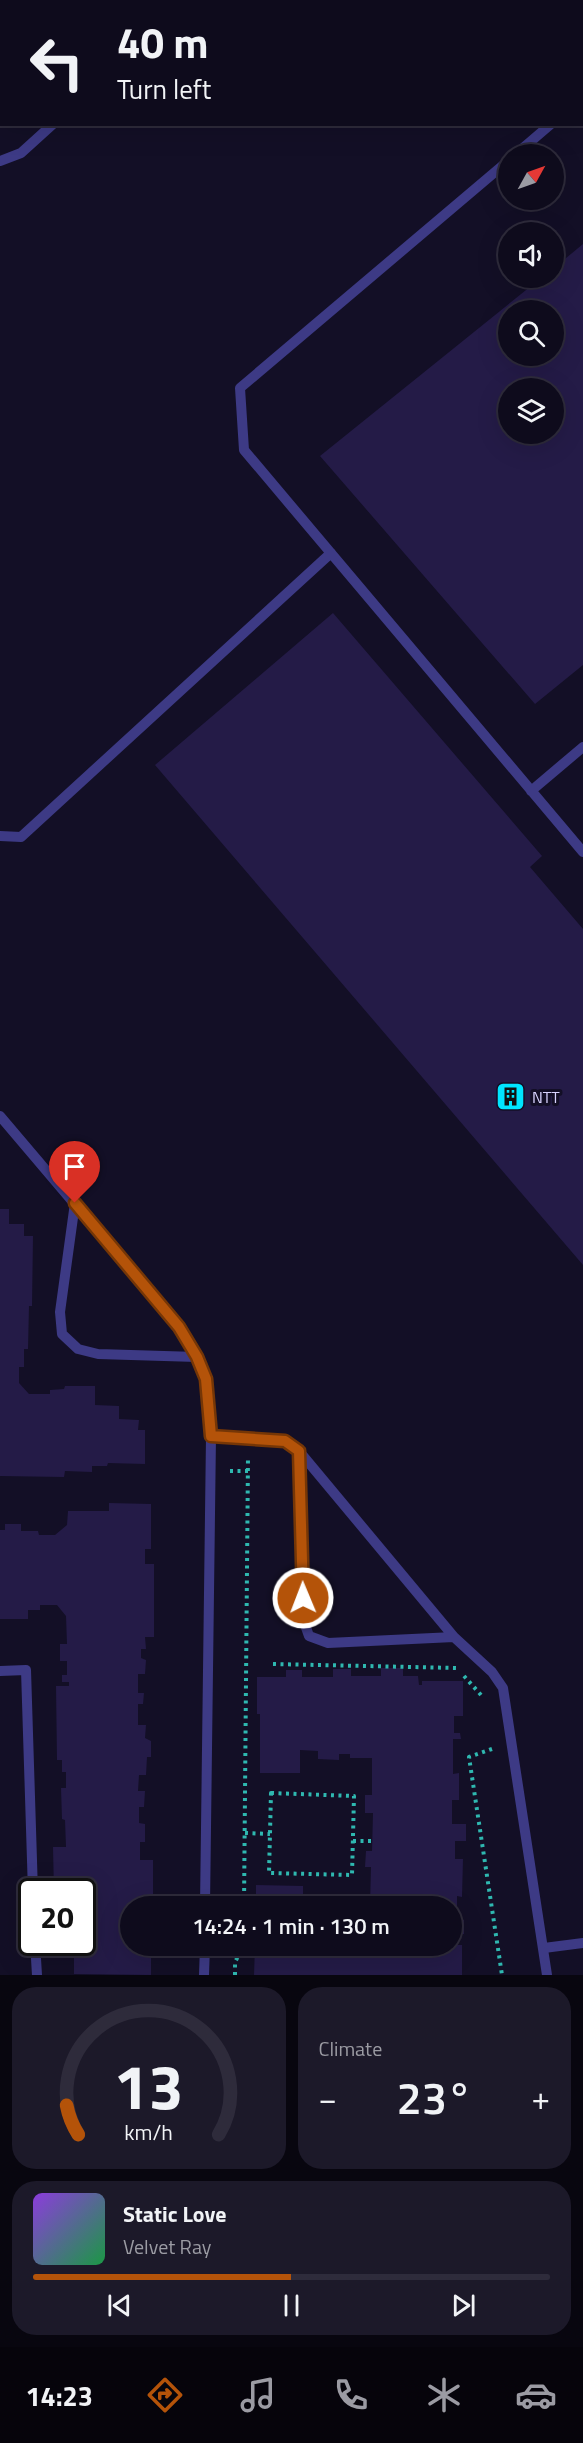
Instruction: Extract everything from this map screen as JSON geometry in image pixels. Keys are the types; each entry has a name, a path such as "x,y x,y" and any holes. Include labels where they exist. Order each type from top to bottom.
{"lane":[{"path":"0,161 21,153 51,126"},
{"path":"528,144 549,126"},
{"path":"498,169 240,388 244,450 583,852"},
{"path":"0,836 21,837 331,553"},
{"path":"531,791 583,747"},
{"path":"0,1116 179,1327 197,1357 206,1379 211,1436 205,1896"},
{"path":"75,1203 60,1312 62,1334 78,1349 98,1354 197,1357"},
{"path":"211,1436 285,1441 299,1451 454,1637 485,1664 503,1688 547,1975"},
{"path":"299,1451 303,1619 309,1636 328,1643 454,1637"},
{"path":"0,1671 26,1670 33,1878"},
{"path":"544,1948 583,1943"},
{"path":"36,1956 37,1975"},
{"path":"204,1975 205,1956"}],"path":[{"path":"244,1896 248,1438"},
{"path":"273,1664 456,1667 483,1696"},
{"path":"493,1738 495,1748 469,1757 502,1975"},
{"path":"271,1793 354,1796 353,1841 352,1875 269,1873 271,1793"},
{"path":"245,1833 270,1834"},
{"path":"353,1841 371,1841"},
{"path":"235,1975 235,1962 238,1956"}],"building":[{"path":"583,244 583,665 535,704 320,456 498,313 498,366 564,366 564,300 514,300 529,288 564,288 564,260"},
{"name":"NTT","path":"333,613 542,856 530,867 583,929 583,1265 155,765"},
{"path":"0,1209 9,1209 9,1224 24,1224 24,1236 33,1236 32,1306 29,1306 28,1349 24,1349 24,1367 19,1367 19,1383 29,1394 50,1394 50,1390 64,1389 65,1386 95,1386 95,1405 119,1406 119,1419 139,1420 138,1430 145,1430 145,1464 108,1463 107,1466 92,1466 92,1472 65,1471 64,1477 0,1476"},
{"path":"109,1503 151,1504 151,1549 145,1549 145,1564 154,1564 154,1637 145,1637 146,1649 141,1649 141,1658 146,1660 145,1674 138,1674 138,1693 144,1693 143,1704 138,1704 138,1725 146,1725 145,1738 151,1741 151,1757 147,1757 146,1775 139,1775 138,1791 145,1791 144,1807 139,1807 139,1823 145,1824 145,1842 140,1842 140,1860 153,1860 153,1896 120,1896 120,1956 151,1956 151,1975 74,1974 74,1956 96,1956 96,1878 54,1878 53,1847 66,1847 61,1788 66,1788 66,1772 62,1772 62,1760 57,1760 56,1686 69,1686 69,1682 62,1682 62,1675 67,1675 67,1661 60,1661 60,1644 67,1644 66,1616 57,1605 40,1605 40,1610 28,1610 28,1619 0,1619 0,1530 5,1530 5,1524 21,1524 21,1531 38,1531 39,1535 55,1535 67,1525 68,1511 109,1511"},
{"path":"381,1668 403,1668 403,1676 418,1676 419,1685 422,1685 422,1681 463,1681 463,1716 454,1716 454,1733 460,1733 461,1739 453,1739 453,1774 459,1773 459,1800 452,1800 452,1824 466,1824 466,1841 455,1841 455,1859 463,1859 462,1897 370,1896 371,1867 365,1867 366,1851 372,1851 373,1813 365,1813 365,1795 372,1795 372,1758 350,1758 350,1754 339,1754 339,1760 318,1759 318,1751 300,1750 300,1773 260,1773 260,1714 257,1714 257,1677 286,1677 286,1670 302,1670 302,1677 333,1677 333,1669 351,1669 351,1676 381,1676"},
{"path":"256,1885 303,1886 303,1896 256,1896"},
{"path":"462,1920 464,1920 464,1934 462,1934"},
{"path":"255,1956 462,1956 462,1975 254,1975"}],"place":[{"name":"NTT","path":"511,1097"}],"route":[{"path":"75,1203 179,1327 197,1357 206,1379 211,1436 285,1441 299,1451 303,1598"}]}
